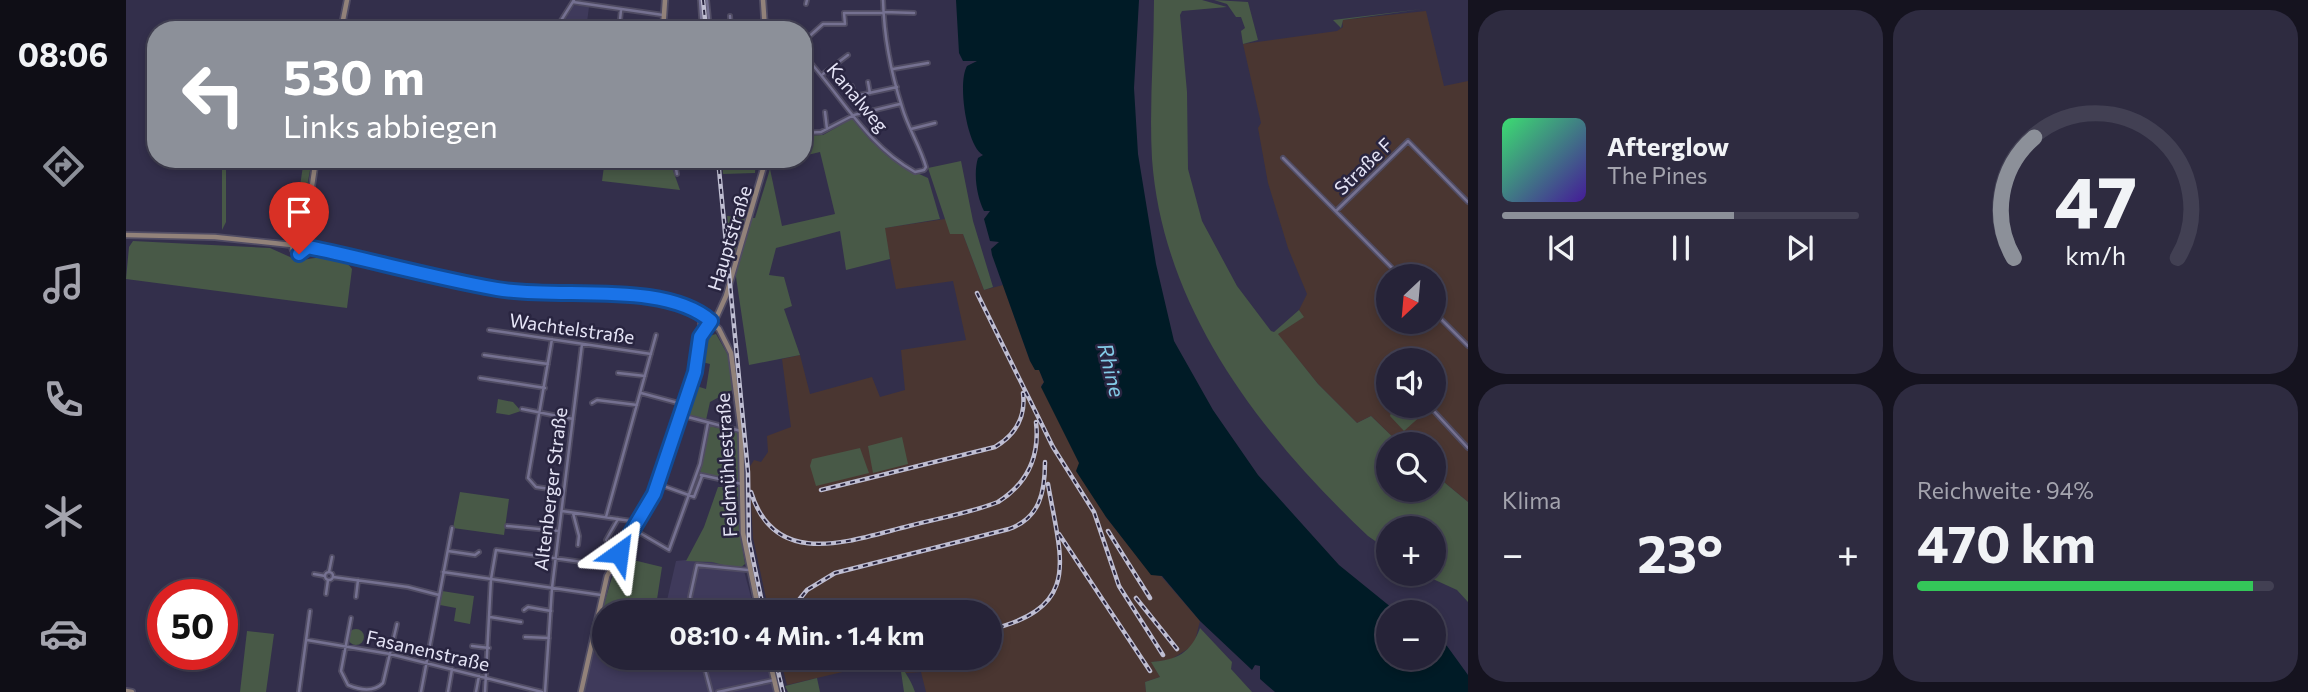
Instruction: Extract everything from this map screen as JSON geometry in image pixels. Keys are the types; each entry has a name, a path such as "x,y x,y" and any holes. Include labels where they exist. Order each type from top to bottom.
{"main road":[{"path":"343,21 347,0"},
{"path":"664,21 665,0"},
{"path":"763,0 764,19"},
{"path":"126,235 215,237 292,245 301,239 314,168"},
{"name":"Hauptstraße","path":"701,334 726,296 763,168"},
{"path":"301,239 308,247 496,289 543,295 638,296 670,300 711,321"},
{"path":"292,245 299,254 308,247"},
{"path":"581,692 601,595 611,566 658,484 678,415 695,372 701,318 690,308"},
{"name":"Feldmühlestraße","path":"711,321 731,353 741,431 743,533 756,600"},
{"path":"772,670 777,692"},
{"path":"126,691 132,692"}],"street":[{"path":"700,0 701,21"},
{"path":"707,0 709,21"},
{"path":"883,0 893,69 901,104 911,129 935,123"},
{"path":"561,21 573,1 664,15"},
{"path":"620,21 621,10"},
{"path":"812,34 823,24 845,24 844,13 914,13"},
{"path":"730,16 730,21"},
{"path":"822,75 848,55"},
{"path":"893,69 928,63"},
{"name":"Kanalweg","path":"812,64 868,136 907,167 920,172 926,167 911,129"},
{"path":"868,82 870,93"},
{"path":"852,86 855,96 897,87"},
{"path":"812,132 827,129 854,115 901,104"},
{"path":"825,112 827,129"},
{"name":"Straße F","path":"1336,211 1408,141 1468,202"},
{"path":"1283,158 1388,264"},
{"path":"676,168 677,174"},
{"path":"1446,324 1468,346"},
{"name":"Wachtelstraße","path":"489,330 651,354"},
{"path":"606,517 656,335"},
{"path":"552,339 528,478 536,487 564,491"},
{"name":"Altenberger Straße","path":"544,692 552,588 582,344"},
{"path":"484,355 548,364"},
{"path":"618,373 645,376"},
{"path":"480,379 545,388"},
{"path":"640,393 682,404"},
{"path":"593,403 597,400 637,405"},
{"path":"522,410 573,419"},
{"path":"678,415 741,431"},
{"path":"1440,418 1468,448"},
{"path":"633,529 669,550 696,474 708,423"},
{"path":"696,474 742,484"},
{"path":"658,484 694,497 702,476"},
{"path":"562,511 638,522"},
{"path":"573,513 579,536 578,545"},
{"path":"606,540 618,519"},
{"path":"507,526 559,531"},
{"path":"421,692 452,528"},
{"path":"448,551 475,555 478,552"},
{"path":"485,692 495,551 611,566 624,572"},
{"path":"325,576 329,572 332,557"},
{"path":"690,600 697,565 703,563 748,570"},
{"path":"329,572 333,577"},
{"path":"443,572 601,595"},
{"path":"314,574 325,576 328,580 326,594"},
{"path":"328,580 333,577 403,586 439,595"},
{"path":"356,597 358,580"},
{"path":"524,610 528,607 551,611"},
{"path":"299,692 310,611"},
{"path":"490,617 521,622"},
{"path":"351,618 341,671 344,682 362,690 377,690 383,683 397,624"},
{"path":"524,637 549,638"},
{"name":"Fasanenstraße","path":"307,640 390,654 544,692"},
{"path":"472,646 489,648"},
{"path":"448,692 452,669"},
{"path":"705,670 711,692"},
{"path":"476,692 479,676"},
{"path":"718,692 774,680"}],"shaded area":[{"path":"572,5 589,7 587,21 562,21"},
{"path":"1426,11 1444,86 1468,81 1468,502 1446,484 1446,432 1388,432 1371,416 1357,423 1318,384 1277,334 1303,317 1299,310 1307,294 1288,248 1268,183 1258,128 1261,123 1243,44 1337,31 1343,27 1342,20"},
{"path":"945,219 963,234 984,290 1003,285 1030,361 1039,369 1044,383 1041,385 1106,517 1151,574 1161,576 1200,621 1194,645 1170,660 1152,662 1160,677 1145,682 1146,692 926,692 921,672 906,673 904,670 1002,670 1002,600 766,600 753,538 749,468 754,460 761,462 768,452 767,436 791,427 782,359 800,355 810,394 872,377 880,397 905,390 901,350 966,340 953,281 896,289 884,228"},
{"path":"695,559 743,567 752,600 667,600 676,561"},
{"path":"592,656 592,670 769,670 774,692 584,692"},
{"path":"783,670 851,670 787,685"}],"green space":[{"path":"1154,0 1202,0 1227,7 1182,11 1180,15 1187,92 1188,169 1202,221 1237,286 1271,331 1274,332 1299,310 1304,317 1278,334 1318,384 1357,423 1371,416 1388,432 1376,432 1376,502 1446,502 1446,484 1468,502 1468,602 1457,590 1446,585 1446,516 1376,516 1376,542 1291,456 1256,413 1224,367 1197,318 1175,268 1160,214 1152,159"},
{"path":"1214,0 1248,2 1258,40 1243,44 1241,31 1245,28 1241,17 1236,17 1227,4"},
{"path":"1422,9 1343,20 1341,28 1333,20"},
{"path":"853,118 871,141 906,168 928,178 940,219 885,228 890,259 846,270 840,231 776,248 769,275 784,277 792,306 784,309 800,355 749,365 727,216 755,218 770,169 782,226 835,214 820,152 812,154 812,136 823,135"},
{"path":"961,161 973,221 993,287 984,290 963,234 950,234 928,168"},
{"path":"222,168 226,168 226,222 222,230"},
{"path":"303,168 310,168 299,232 292,240"},
{"path":"604,168 672,168 680,190 602,181"},
{"path":"723,168 755,168 755,173 723,174"},
{"path":"133,241 270,248 299,261 320,258 342,260 352,269 347,308 126,279 129,247"},
{"path":"716,334 728,355 734,389 710,402 706,420 682,413 693,385 706,389 710,364 702,362 709,336"},
{"path":"498,399 513,402 521,411 509,415 496,413"},
{"path":"1392,418 1418,418 1404,431"},
{"path":"709,426 738,432 738,481 700,473"},
{"path":"902,437 908,464 873,473 868,446"},
{"path":"860,448 869,473 816,486 810,466 812,459"},
{"path":"718,487 739,487 738,519 745,564 739,569 712,562 686,561 704,527"},
{"path":"460,492 509,499 504,535 453,528"},
{"path":"629,559 662,567 657,600 605,600 613,574 623,574"},
{"path":"442,591 474,596 470,624 454,621 456,608 440,605"},
{"path":"1200,628 1232,662 1231,669 1252,692 1146,692 1145,682 1160,677 1151,662 1182,654 1192,644"},
{"path":"353,629 359,629 364,637 362,643 353,645 348,640 348,634"},
{"path":"247,631 274,634 266,692 240,692"},
{"path":"901,670 904,670 915,692 904,692"},
{"path":"817,678 820,692 788,692 785,686"}],"water":[{"name":"Rhine","path":"956,0 1139,0 1134,88 1138,154 1156,264 1174,341 1213,410 1258,475 1339,565 1382,600 1376,600 1376,670 1446,670 1446,645 1468,675 1468,692 1275,692 1260,679 1260,666 1255,665 1252,670 1200,621 1162,576 1151,575 1106,517 1076,471 1079,463 1041,387 1044,382 1039,370 1035,370 1030,361 992,255 991,249 999,242 990,241 984,219 990,211 984,211 978,192 977,164 978,158 983,155 972,140 963,100 964,74 967,66 977,61 963,61 959,53"}],"railway":[{"path":"703,0 705,21"},
{"path":"719,168 748,472 749,540 762,600"},
{"path":"977,293 1053,447 1094,512 1119,586 1163,655"},
{"path":"821,490 995,447 1008,437 1018,424 1023,410 1023,393"},
{"path":"751,492 762,517 778,533 797,541 818,544 864,538 998,502 1017,486 1030,468 1036,447 1036,422"},
{"path":"799,600 807,590 835,573 1009,529 1019,524 1028,518 1039,503 1044,484 1045,462"},
{"path":"1002,626 1040,608 1052,594 1059,577 1060,558 1048,484"},
{"path":"1108,531 1150,598"},
{"path":"1059,534 1150,671"},
{"path":"1136,598 1177,649"},
{"path":"778,670 783,692"}],"route":[{"path":"299,254 304,254 308,247 496,289 543,295 638,296 670,300 701,313 711,321 700,337 695,372 682,404 654,494 619,553"}]}
